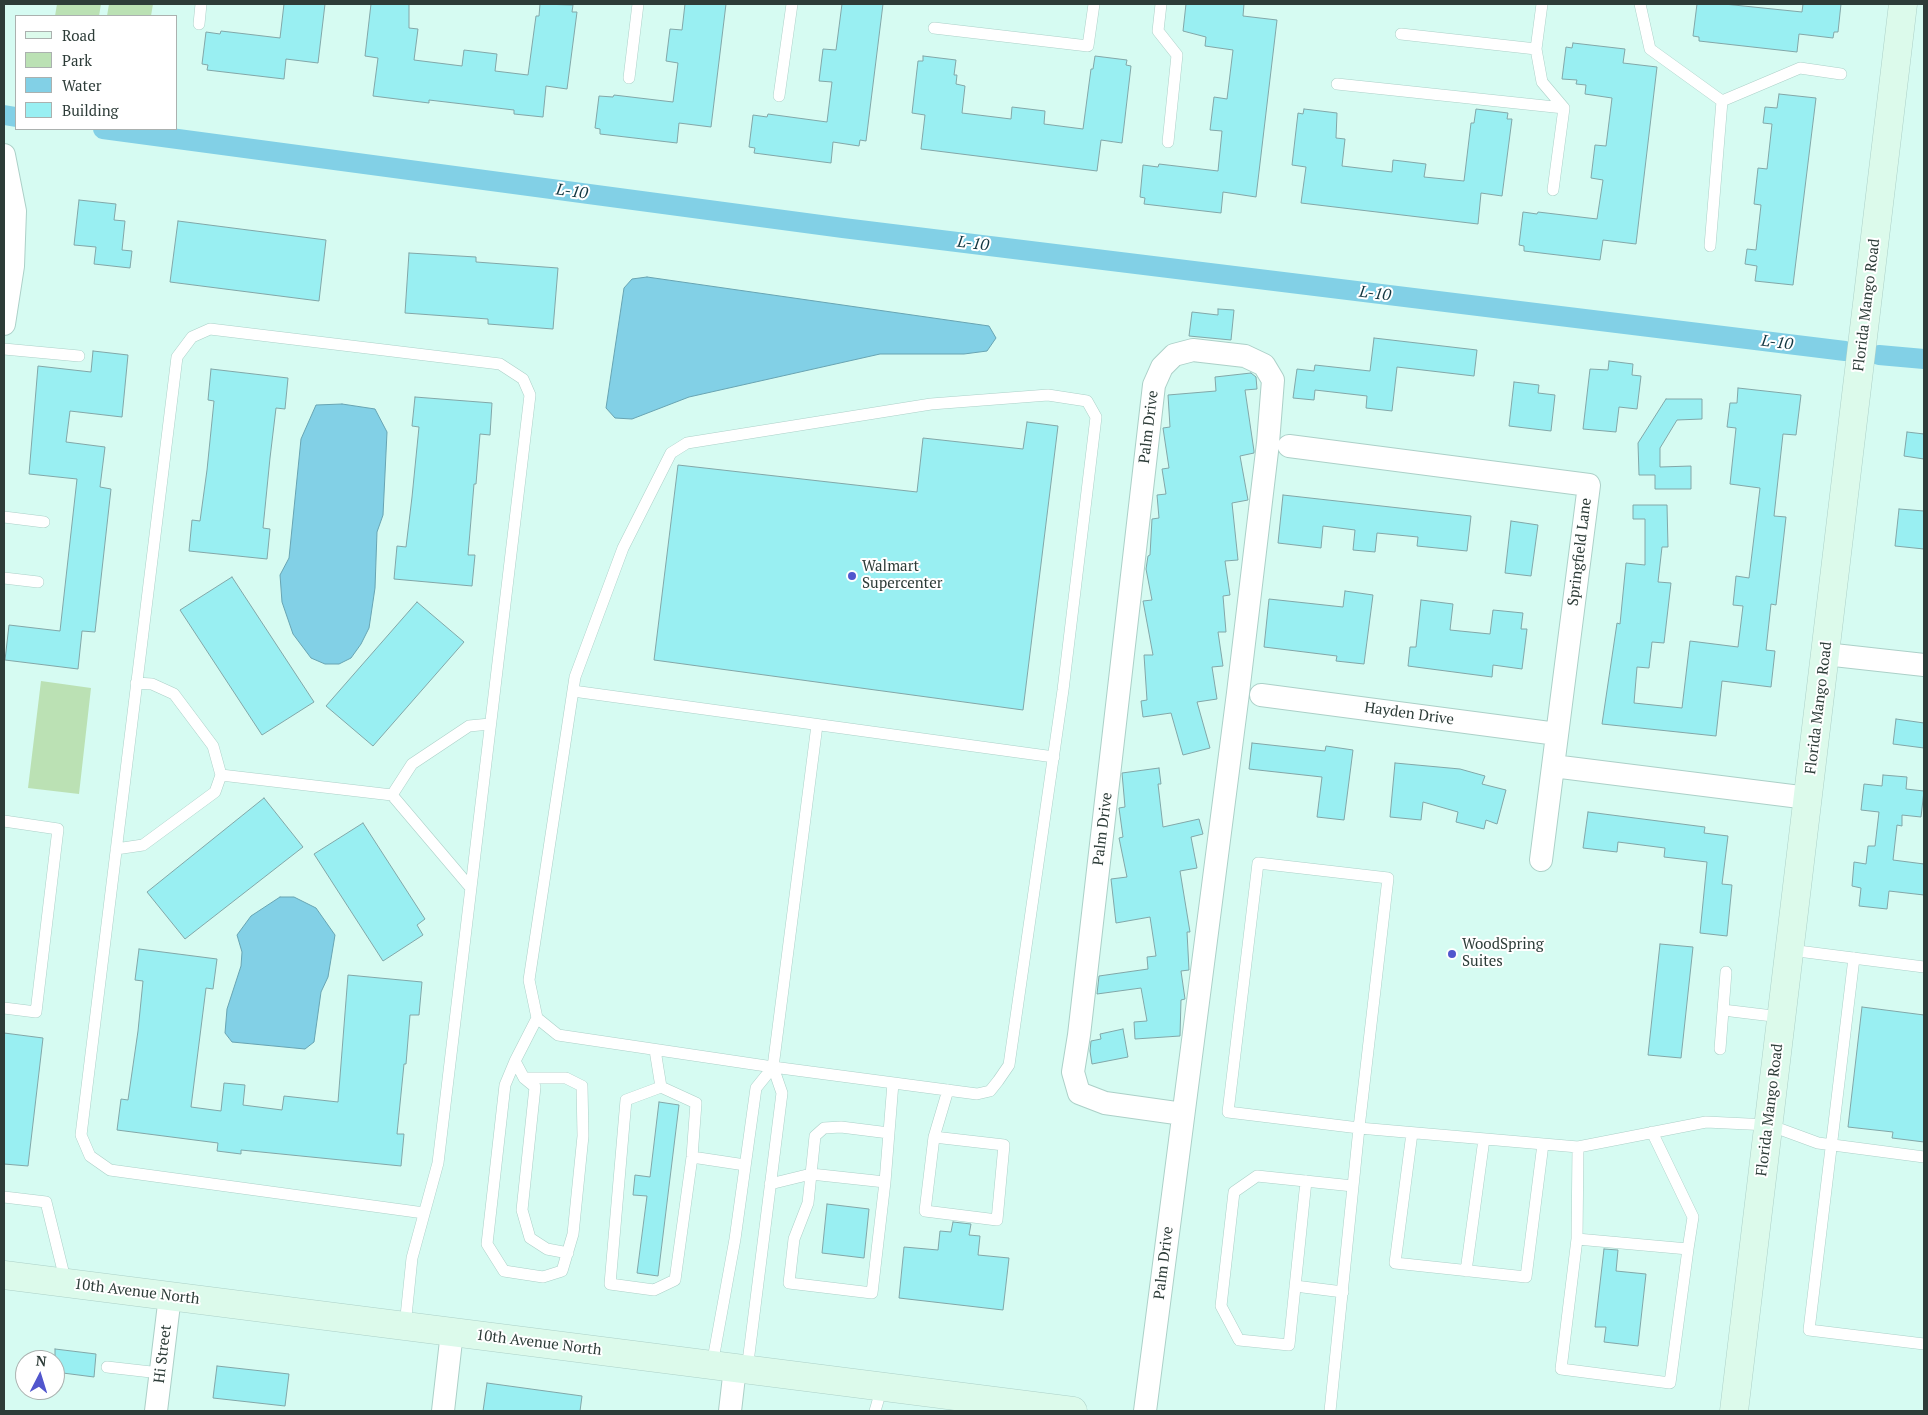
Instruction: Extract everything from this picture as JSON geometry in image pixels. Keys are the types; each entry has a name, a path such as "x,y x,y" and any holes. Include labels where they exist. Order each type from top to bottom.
{"street":[{"name":"Florida Mango Road","path":"1734,1411 1903,4"},
{"path":"4,155 15,211 13,266 4,324"},
{"name":"Palm Drive","path":"1145,1411 1238,693 1268,443 1273,380 1264,365 1246,356 1192,350 1174,356 1162,367 1154,385 1079,1035 1073,1072 1079,1093 1105,1103 1183,1114"},
{"name":"Springfield Lane","path":"1289,446 1589,484 1541,860"},
{"path":"1825,654 1924,664"},
{"name":"Hayden Drive","path":"1261,694 1557,734"},
{"path":"1553,766 1808,798"},
{"name":"10th Avenue North","path":"4,1275 731,1368 879,1399 1074,1411"},
{"name":"Hi Street","path":"156,1411 170,1296"},
{"path":"443,1411 452,1332"},
{"path":"730,1411 731,1368"}],"lane":[{"path":"199,24 202,4"},
{"path":"629,78 638,4"},
{"path":"779,96 792,4"},
{"path":"934,28 1088,46 1094,4"},
{"path":"1161,4 1158,30 1177,55 1168,142"},
{"path":"1542,4 1536,49 1542,82 1564,108 1552,190"},
{"path":"1640,4 1650,49 1722,101"},
{"path":"1401,34 1536,49"},
{"path":"1722,101 1800,68 1841,74"},
{"path":"1337,84 1564,108"},
{"path":"1710,246 1722,101"},
{"path":"405,1326 412,1258 438,1163 530,395 522,379 500,364 210,329 192,337 177,357 80,1135 90,1156 110,1170 424,1213"},
{"path":"4,349 78,356"},
{"path":"524,1078 566,1078 582,1086 583,1136 574,1234 562,1271 543,1277 504,1271 487,1244 505,1085 537,1018 529,980 575,677 623,548 672,453 687,443 931,404 1048,395 1087,401 1096,417 1054,757 1009,1065 990,1091 977,1094 655,1050 558,1034 537,1018"},
{"path":"4,517 44,522"},
{"path":"4,578 38,582"},
{"path":"116,849 144,845 215,792 221,775 214,746 174,694 152,684 136,683"},
{"path":"573,691 1054,757"},
{"path":"392,795 412,764 469,726 490,724"},
{"path":"731,1368 770,1184 782,1093 773,1067 817,725"},
{"path":"221,775 392,795 470,887"},
{"path":"4,821 58,829 36,1012 4,1008"},
{"path":"1330,1411 1359,1128 1388,878 1258,863 1228,1112 1359,1128 1578,1147 1706,1122 1768,1125 1818,1143 1924,1157"},
{"path":"1790,950 1924,967"},
{"path":"1854,958 1808,1330 1924,1344"},
{"path":"1720,1048 1726,972"},
{"path":"1724,1010 1781,1017"},
{"path":"655,1050 661,1087"},
{"path":"515,1061 524,1078 535,1087 522,1210 530,1238 547,1249 568,1253"},
{"path":"731,1368 735,1239 745,1165 756,1088 773,1067"},
{"path":"889,1133 841,1127 824,1128 816,1136 808,1203 794,1238 788,1283 872,1292 886,1182 893,1083"},
{"path":"661,1087 696,1103 692,1157 675,1280 654,1290 610,1284 626,1100 661,1087"},
{"path":"934,1137 1004,1145 998,1220 925,1211 934,1137 948,1090"},
{"path":"1412,1132 1395,1263 1526,1277 1543,1144"},
{"path":"1578,1147 1577,1239 1561,1369 1670,1383 1693,1217 1652,1132"},
{"path":"1466,1271 1484,1139"},
{"path":"692,1157 745,1165"},
{"path":"770,1184 811,1174 886,1182"},
{"path":"1306,1182 1290,1345 1239,1340 1221,1306 1234,1192 1257,1176 1353,1186"},
{"path":"4,1197 46,1202 66,1283"},
{"path":"1577,1239 1688,1249"},
{"path":"1296,1286 1342,1292"},
{"path":"107,1367 160,1373"}],"green space":[{"path":"57,4 101,4 99,15 55,15"},
{"path":"109,4 153,4 151,15 107,15"},
{"path":"41,681 91,688 79,794 28,788"}],"water":[{"path":"647,277 989,326 996,338 987,351 964,354 880,354 689,397 632,419 615,418 606,408 624,288 632,279"},
{"path":"342,404 375,409 387,432 383,515 377,532 375,588 369,628 351,658 339,664 325,664 311,658 293,634 282,602 280,575 289,558 301,439 316,405"},
{"path":"280,897 294,897 316,908 335,935 328,977 321,992 314,1042 305,1049 232,1042 225,1033 227,1009 241,966 242,952 237,935 251,916"}],"building":[{"path":"284,4 325,4 318,63 286,59 284,79 207,70 208,65 202,64 206,32 220,34 221,31 280,38"},
{"path":"371,4 409,4 409,28 418,29 414,60 462,66 464,50 497,54 495,71 528,75 536,16 539,16 540,4 573,5 572,12 577,12 567,89 546,86 543,117 514,114 514,110 429,100 429,103 373,96 378,58 365,56"},
{"path":"685,4 726,4 711,127 679,123 677,143 600,134 600,129 595,128 599,96 613,97 614,95 673,102 678,63 666,61 670,29 682,30"},
{"path":"842,4 883,4 866,141 860,140 859,146 833,142 831,163 754,153 755,148 749,147 753,115 767,117 768,114 827,122 832,82 819,81 823,49 836,50"},
{"path":"1186,4 1244,4 1243,16 1277,20 1256,197 1223,192 1221,213 1144,204 1145,198 1140,197 1143,165 1158,167 1159,164 1218,171 1222,131 1210,130 1214,97 1227,99 1233,50 1205,46 1206,37 1183,31"},
{"path":"1697,4 1724,4 1802,12 1803,4 1841,4 1838,32 1834,32 1833,38 1799,34 1797,52 1699,41 1699,37 1693,36"},
{"path":"1573,43 1625,49 1623,63 1657,67 1636,244 1603,240 1600,260 1524,251 1524,246 1519,245 1523,212 1597,219 1603,180 1591,178 1595,145 1606,146 1612,98 1585,94 1586,85 1576,84 1577,80 1562,79 1566,47 1572,48"},
{"path":"923,56 956,60 954,75 957,75 956,84 965,86 962,113 1011,119 1012,107 1045,111 1044,124 1083,129 1091,69 1093,69 1095,56 1127,60 1126,65 1131,66 1122,143 1101,140 1097,171 921,149 925,115 912,113 918,61 923,61"},
{"path":"1779,94 1816,98 1793,285 1755,281 1757,266 1745,264 1747,249 1756,250 1761,205 1754,204 1758,168 1767,169 1772,124 1763,123 1765,107 1777,108"},
{"path":"1304,109 1337,113 1336,138 1345,139 1342,166 1392,172 1393,160 1426,164 1424,177 1464,181 1471,123 1474,123 1476,109 1508,113 1507,119 1512,119 1502,196 1481,193 1478,224 1301,203 1306,167 1292,165 1298,113 1303,114"},
{"path":"79,200 116,204 114,220 125,221 122,250 132,251 130,268 94,264 96,247 74,245"},
{"path":"178,221 326,240 319,301 170,282"},
{"path":"409,253 476,257 476,262 558,268 553,329 488,324 488,319 405,313"},
{"path":"1218,309 1234,310 1231,340 1189,336 1192,312 1218,315"},
{"path":"1374,338 1477,350 1474,376 1397,367 1392,411 1366,408 1367,396 1315,390 1314,400 1293,398 1297,369 1314,371 1315,365 1370,371"},
{"path":"93,351 128,355 122,417 70,411 66,442 105,447 100,487 111,489 95,632 82,631 78,669 5,660 9,625 60,631 77,479 29,474 38,366 91,372"},
{"path":"1609,361 1633,364 1632,375 1641,376 1637,409 1619,407 1616,432 1583,429 1590,369 1608,370"},
{"path":"211,369 288,378 285,409 276,408 270,458 263,528 270,529 267,559 189,551 192,520 200,521 207,470 214,401 208,400"},
{"path":"1251,373 1256,377 1257,389 1245,390 1254,453 1240,456 1248,500 1232,503 1238,560 1225,561 1230,595 1223,596 1226,632 1218,632 1223,666 1212,667 1217,699 1197,702 1210,748 1183,755 1171,713 1143,717 1141,701 1147,700 1144,655 1153,655 1143,601 1152,600 1146,569 1148,556 1150,555 1152,519 1159,518 1157,495 1166,494 1162,469 1169,468 1163,428 1170,427 1168,395 1216,391 1215,377"},
{"path":"1514,382 1539,385 1538,393 1555,395 1551,431 1509,426"},
{"path":"1738,388 1801,395 1796,435 1783,434 1774,516 1786,517 1776,605 1771,604 1766,650 1775,651 1771,687 1722,681 1716,736 1602,724 1617,623 1620,624 1626,563 1645,565 1645,519 1633,519 1633,505 1667,505 1668,547 1662,547 1658,582 1671,583 1664,643 1652,642 1649,668 1637,667 1634,703 1682,708 1690,641 1738,647 1743,606 1733,605 1736,576 1749,578 1760,488 1730,484 1736,428 1727,427 1730,403 1737,403"},
{"path":"415,397 492,403 490,435 480,434 476,484 474,484 468,555 475,555 472,586 394,579 397,546 406,547 412,497 419,427 412,426"},
{"path":"1666,399 1702,399 1702,419 1677,420 1660,448 1660,467 1691,466 1691,489 1655,489 1655,475 1639,475 1638,443"},
{"name":"Walmart Supercenter","path":"1027,422 1058,426 1023,710 654,660 678,465 917,492 923,438 1023,449"},
{"path":"1907,432 1924,434 1924,459 1904,456"},
{"path":"1283,495 1471,516 1467,551 1417,546 1418,537 1377,533 1375,552 1353,550 1355,530 1323,526 1321,548 1278,543"},
{"path":"1899,509 1924,511 1924,549 1895,546"},
{"path":"1511,521 1538,525 1531,576 1505,573"},
{"path":"232,577 314,702 262,735 180,610"},
{"path":"1345,591 1373,595 1364,664 1336,661 1337,656 1264,647 1269,599 1343,607"},
{"path":"1421,600 1453,604 1450,630 1490,634 1493,610 1523,613 1521,629 1527,629 1522,669 1493,665 1492,677 1408,666 1410,647 1416,647"},
{"path":"417,602 464,642 373,746 326,706"},
{"path":"1896,719 1924,723 1924,748 1893,744"},
{"path":"1252,743 1325,751 1326,746 1353,750 1344,820 1317,817 1322,777 1249,769"},
{"path":"1395,763 1460,769 1485,776 1482,784 1506,790 1497,824 1486,820 1484,829 1456,822 1458,812 1423,802 1421,820 1390,817"},
{"path":"1159,768 1161,784 1158,784 1163,827 1199,819 1203,834 1191,837 1197,868 1180,871 1190,932 1187,932 1189,970 1181,971 1185,999 1181,1000 1180,1036 1135,1039 1134,1022 1147,1021 1141,988 1097,994 1099,976 1148,969 1147,957 1156,956 1150,917 1116,923 1111,879 1127,877 1119,838 1123,837 1119,808 1125,807 1122,773"},
{"path":"1883,775 1907,777 1906,789 1924,791 1921,817 1902,815 1902,826 1897,825 1893,860 1924,864 1924,895 1889,891 1887,909 1859,906 1861,888 1852,886 1854,862 1866,864 1868,846 1875,846 1879,812 1861,810 1864,784 1882,786"},
{"path":"264,798 303,847 185,939 147,892"},
{"path":"1588,812 1705,827 1704,833 1728,836 1722,884 1732,885 1727,936 1700,933 1707,862 1664,857 1665,848 1618,842 1617,852 1583,848"},
{"path":"363,823 425,919 417,925 423,935 383,961 314,854"},
{"path":"1660,944 1693,947 1681,1058 1648,1055"},
{"path":"139,949 217,959 213,989 206,988 191,1107 221,1111 224,1083 245,1085 243,1105 282,1110 284,1096 338,1102 348,975 422,982 419,1015 410,1015 406,1064 404,1064 397,1134 404,1134 401,1166 241,1150 241,1154 217,1151 218,1143 117,1130 121,1099 128,1100 138,1031 143,981 135,980"},
{"path":"1862,1007 1924,1015 1924,1142 1892,1138 1893,1132 1848,1127"},
{"path":"1123,1029 1128,1057 1092,1064 1091,1041 1101,1039 1100,1034"},
{"path":"4,1033 43,1038 28,1166 4,1164"},
{"path":"659,1102 679,1105 658,1276 637,1273 647,1196 633,1195 635,1175 650,1177"},
{"path":"827,1204 869,1209 864,1258 822,1253"},
{"path":"953,1222 971,1224 969,1235 980,1236 978,1255 1009,1258 1003,1310 899,1298 904,1247 938,1250 940,1231 951,1232"},
{"path":"1604,1249 1618,1250 1616,1271 1646,1274 1638,1346 1604,1342 1606,1327 1595,1327"},
{"path":"65,1350 96,1354 94,1377 65,1373"},
{"path":"217,1366 289,1374 285,1406 213,1398"},
{"path":"487,1383 582,1396 580,1411 483,1411"}],"waterway":[{"name":"L-10","path":"4,115 15,117"},
{"name":"L-10","path":"110,130 843,228 1845,351"},
{"name":"L-10","path":"1879,355 1924,359"}],"place":[{"name":"Walmart Supercenter","path":"852,576"},
{"name":"WoodSpring Suites","path":"1452,954"}]}
